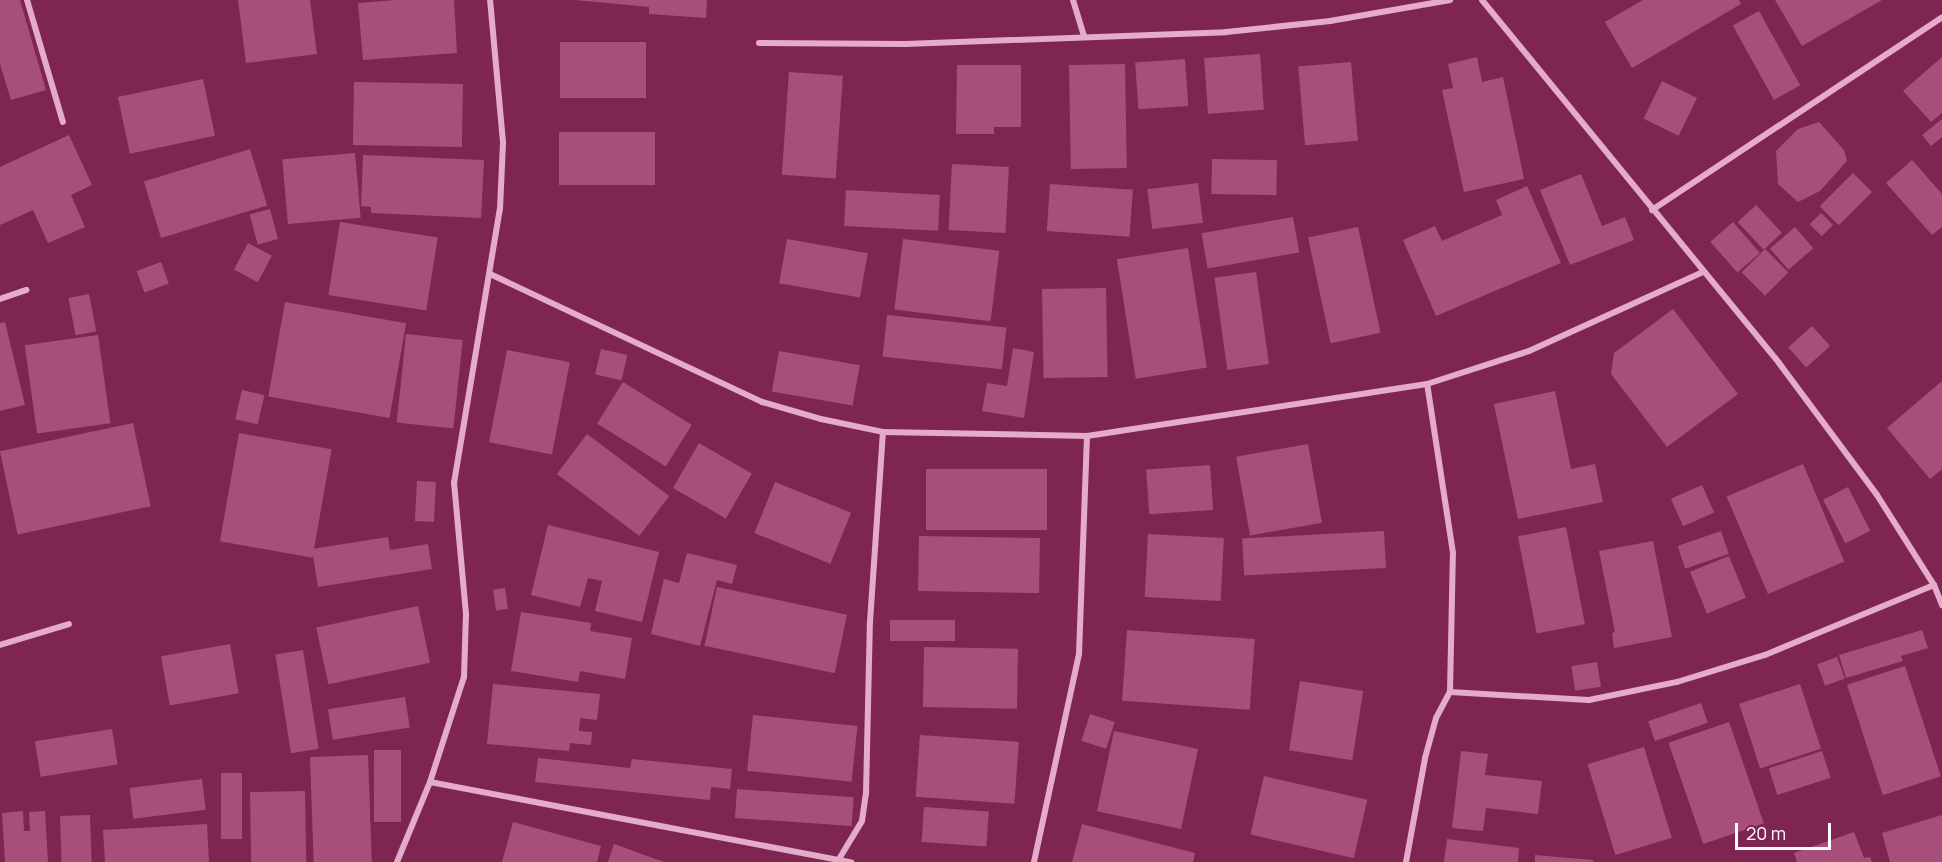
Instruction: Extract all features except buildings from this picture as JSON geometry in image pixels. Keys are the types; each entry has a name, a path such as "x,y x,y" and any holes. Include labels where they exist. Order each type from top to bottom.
{"street":[{"path":"27,0 63,122"},
{"path":"397,862 430,782 464,677 466,614 454,483 501,209 503,142 490,0"},
{"path":"1073,0 1084,36"},
{"path":"759,43 905,44 1226,32 1330,21 1450,0"},
{"path":"1482,0 1779,363 1870,485 1934,585 1942,605"},
{"path":"1652,210 1942,17"},
{"path":"490,274 762,402 882,432 1087,436 1427,384 1529,351 1703,272"},
{"path":"0,299 26,290"},
{"path":"1406,862 1425,758 1436,718 1450,692 1453,553 1427,384"},
{"path":"838,859 862,821 866,794 870,622 882,432"},
{"path":"1034,862 1078,654 1087,436"},
{"path":"1450,692 1589,700 1677,682 1765,655 1934,585"},
{"path":"0,645 69,624"},
{"path":"430,782 851,862"}]}
